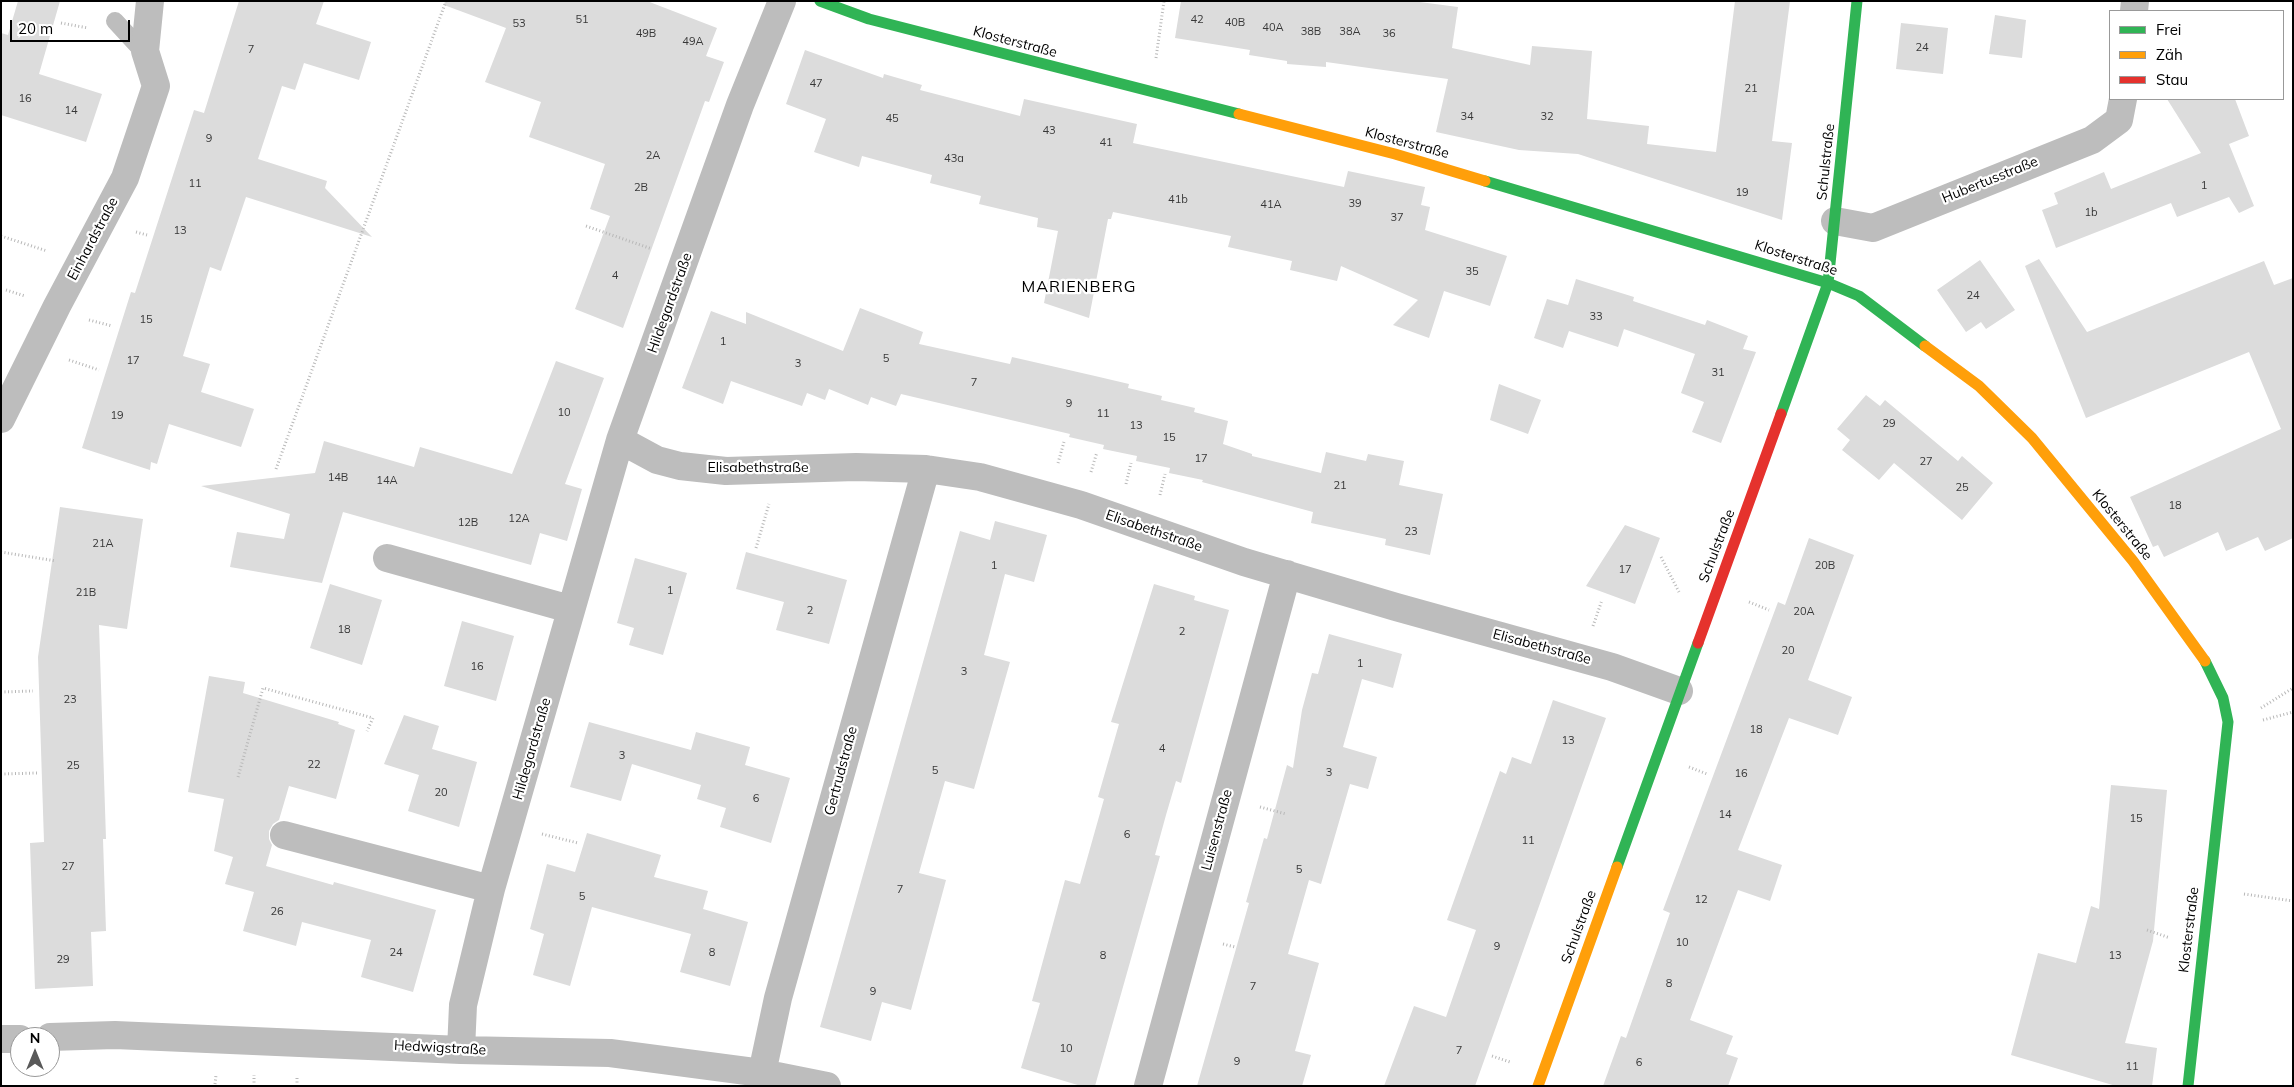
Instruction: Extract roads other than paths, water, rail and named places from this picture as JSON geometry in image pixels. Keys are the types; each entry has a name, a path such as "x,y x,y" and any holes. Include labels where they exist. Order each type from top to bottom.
{"street":[{"name":"Einhardstraße","path":"1,419 27,365 123,185 156,86 145,51 150,1"},
{"name":"Hildegardstraße","path":"461,1050 463,1005 491,889 538,731 570,609 620,440 740,105 782,1"},
{"name":"Klosterstraße","path":"820,1 869,19 1395,154 1828,283 1858,296 1972,381 2032,438 2133,561 2208,665 2223,698 2228,722 2188,1086"},
{"name":"Schulstraße","path":"1538,1086 1679,691 1765,462 1828,283 1857,1"},
{"name":"Hubertusstraße","path":"1835,221 1873,228 2092,140 2119,120 2123,100"},
{"name":"Elisabethstraße","path":"620,440 657,460 680,466 726,471 856,468 926,470 980,477 1081,505 1244,562 1396,607 1612,667 1679,691"},
{"name":"Gertrudstraße","path":"762,1073 778,998 926,470"},
{"path":"387,558 570,609"},
{"name":"Luisenstraße","path":"1148,1086 1287,574"},
{"path":"284,835 491,889"},
{"name":"Hedwigstraße","path":"60,1037 116,1035 461,1050 610,1053 762,1073 827,1086"}],"lane":[{"name":"Einhardstraße","path":"115,21 145,51"}],"district":[{"name":"MARIENBERG","path":"1079,287"}]}
